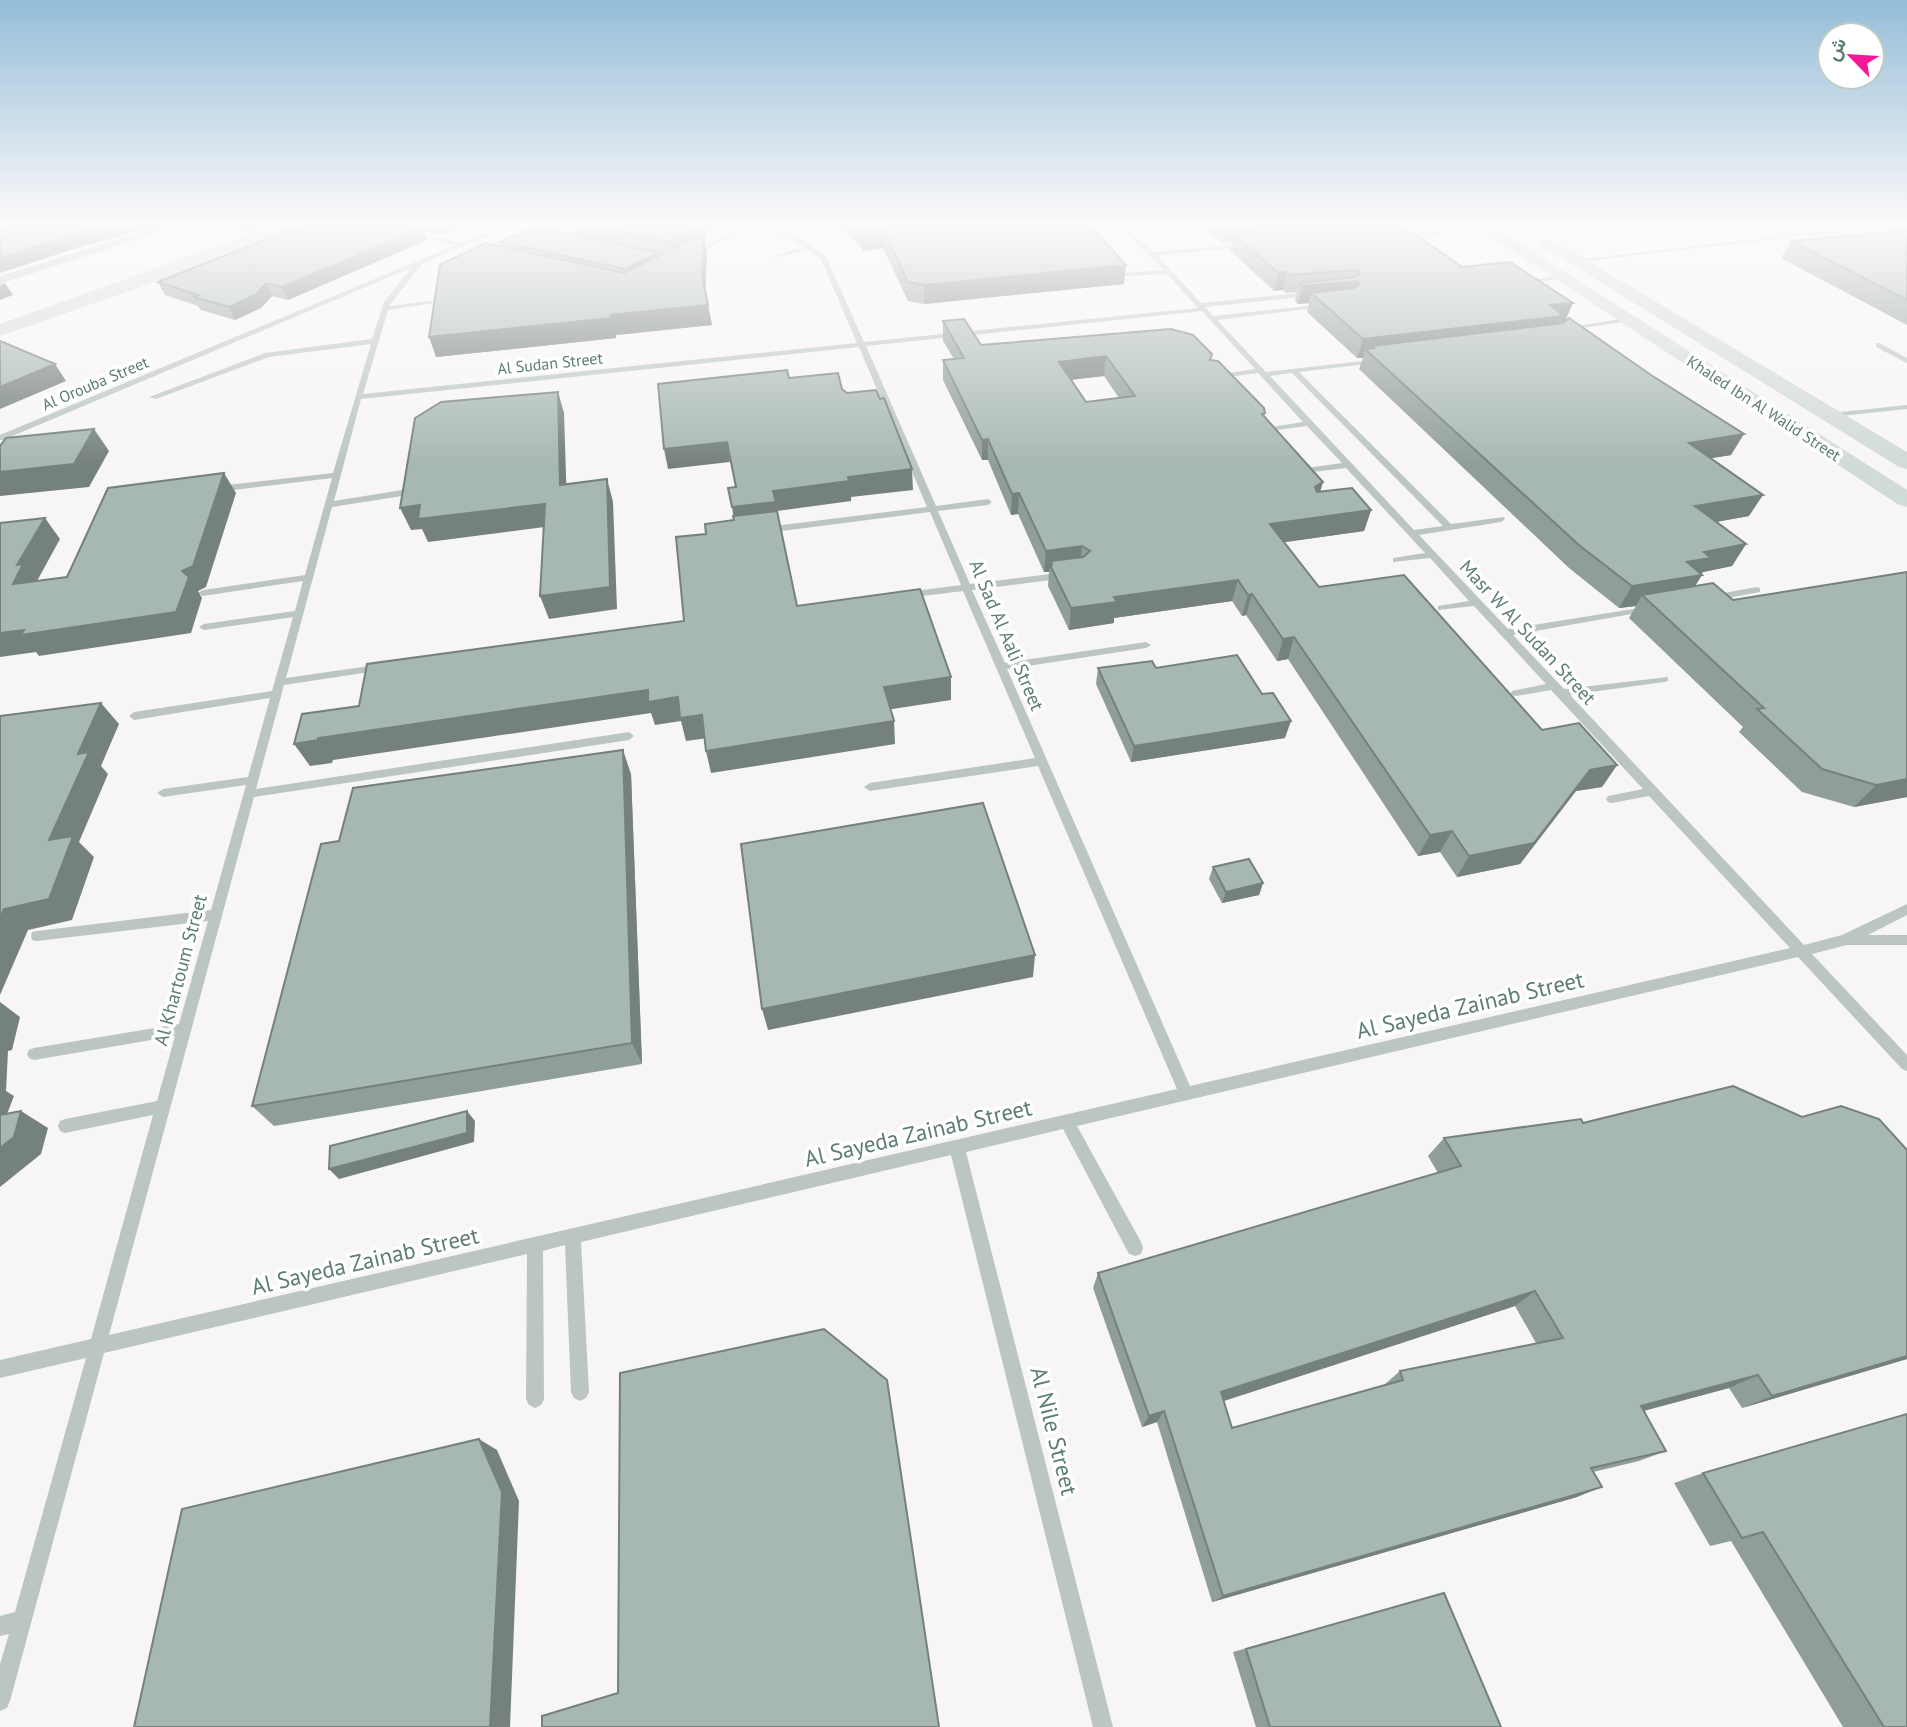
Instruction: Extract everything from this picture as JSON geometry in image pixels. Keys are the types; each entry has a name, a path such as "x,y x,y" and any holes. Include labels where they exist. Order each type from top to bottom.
{"main road":[{"path":"0,317 32,306"},
{"path":"0,330 60,306"},
{"name":"Khaled Ibn Al Walid Street","path":"1605,306 1907,500"},
{"name":"Khaled Ibn Al Walid Street","path":"1651,306 1907,462"}],"lane":[{"name":"Al Orouba Street","path":"0,438 315,306"},
{"path":"385,308 407,306"},
{"name":"Al Sad Al Aali Street","path":"845,306 1186,1094"},
{"name":"Al Sudan Street","path":"358,397 1214,306"},
{"path":"1213,318 1321,306"},
{"name":"Masr W Al Sudan Street","path":"1202,307 1907,1065"},
{"name":"Al Khartoum Street","path":"0,1700 336,475 385,308"},
{"path":"1581,326 1627,320"},
{"path":"153,397 268,355 375,341"},
{"path":"1879,345 1907,361"},
{"path":"1212,377 1294,371 1390,359"},
{"path":"1294,371 1449,527"},
{"path":"876,404 888,403"},
{"path":"1831,415 1907,407"},
{"path":"1265,430 1310,423"},
{"path":"1299,472 1349,465"},
{"path":"203,490 336,475"},
{"path":"328,505 402,493"},
{"path":"1368,501 1381,499"},
{"path":"761,530 988,502"},
{"path":"1412,533 1501,519"},
{"path":"1396,560 1432,555"},
{"path":"890,597 1080,573"},
{"path":"203,593 308,577"},
{"path":"1704,599 1757,590"},
{"path":"1441,608 1477,603"},
{"path":"1505,633 1664,606"},
{"path":"204,628 298,613"},
{"path":"1002,667 1146,645"},
{"path":"134,716 390,666"},
{"path":"1516,693 1664,679"},
{"path":"249,794 629,736"},
{"path":"870,787 1042,761"},
{"path":"163,793 253,779"},
{"path":"1612,799 1652,791"},
{"name":"Al Sayeda Zainab Street","path":"0,1369 1801,951 1845,940 1907,909"},
{"path":"37,936 215,915"},
{"name":"Al Sayeda Zainab Street","path":"1845,940 1907,940"},
{"path":"34,1054 184,1028"},
{"path":"65,1126 162,1107"},
{"path":"1068,1121 1135,1248"},
{"name":"Al Nile Street","path":"957,1147 1102,1727"},
{"path":"573,1236 580,1392"},
{"path":"535,1245 536,1399"},
{"path":"0,1626 22,1620"}],"building":[{"path":"434,306 702,306 611,315 611,318 429,337"},
{"path":"1325,306 1551,306 1564,316 1363,339"},
{"path":"1569,318 1651,375 1744,434 1689,443 1763,495 1695,506 1746,544 1704,552 1711,558 1687,562 1702,575 1632,586 1580,546 1365,349 1563,323"},
{"path":"964,319 981,345 1171,329 1193,335 1212,354 1210,360 1218,361 1264,408 1265,413 1262,414 1323,482 1315,487 1317,492 1352,488 1371,510 1270,524 1319,587 1404,575 1542,730 1579,723 1617,765 1590,770 1534,843 1469,856 1452,831 1430,835 1294,637 1283,639 1252,594 1248,595 1238,580 1114,597 1117,602 1071,608 1050,565 1051,561 1083,557 1090,551 1082,546 1046,551 1019,493 1012,494 988,439 982,440 943,360 964,358 943,321","holes":["1106,356 1135,396 1086,402 1059,362"]},
{"path":"0,341 55,364 0,387"},
{"path":"787,370 789,378 838,373 842,389 847,393 876,390 880,399 884,398 912,469 848,477 849,481 773,491 776,502 732,507 728,488 736,487 727,442 664,449 658,384"},
{"path":"558,392 560,485 607,479 610,587 540,596 545,504 418,519 420,505 400,508 415,418 441,402"},
{"path":"94,429 74,464 0,472 0,446 6,438"},
{"path":"224,473 193,566 182,571 189,577 176,612 21,635 24,630 0,633 0,523 45,518 17,565 23,564 13,584 67,577 108,488"},
{"path":"777,511 797,606 920,589 951,677 884,687 894,721 706,751 702,715 680,718 678,697 648,702 648,690 318,738 294,744 302,714 359,706 367,664 684,621 676,537 706,534 705,524 734,520 733,516"},
{"path":"1907,572 1907,779 1876,785 1822,769 1757,709 1764,708 1642,595 1713,583 1733,600"},
{"path":"1237,655 1262,694 1273,693 1291,721 1134,746 1098,668 1152,661 1156,668"},
{"path":"101,703 78,754 89,752 49,840 73,836 49,899 4,909 0,919 0,716"},
{"path":"623,750 632,1043 252,1106 321,844 339,841 353,788"},
{"path":"983,803 1035,955 762,1009 741,844"},
{"path":"1249,859 1263,883 1226,892 1213,867"},
{"path":"1733,1086 1802,1117 1841,1106 1879,1119 1907,1150 1907,1356 1772,1396 1758,1375 1641,1406 1666,1451 1591,1468 1602,1487 1223,1596 1164,1411 1149,1416 1098,1273 1461,1166 1444,1138 1581,1119 1583,1123","holes":["1535,1291 1563,1338 1400,1371 1403,1380 1232,1428 1221,1392"]},
{"path":"21,1111 14,1137 0,1148 0,1115"},
{"path":"467,1111 467,1133 329,1169 330,1146"},
{"path":"824,1329 887,1380 939,1727 542,1727 542,1716 618,1693 620,1373"},
{"path":"1907,1414 1907,1727 1884,1727 1763,1532 1742,1538 1703,1473"},
{"path":"479,1439 502,1492 490,1727 134,1727 182,1509"},
{"path":"1444,1593 1501,1727 1270,1727 1246,1649"}]}
